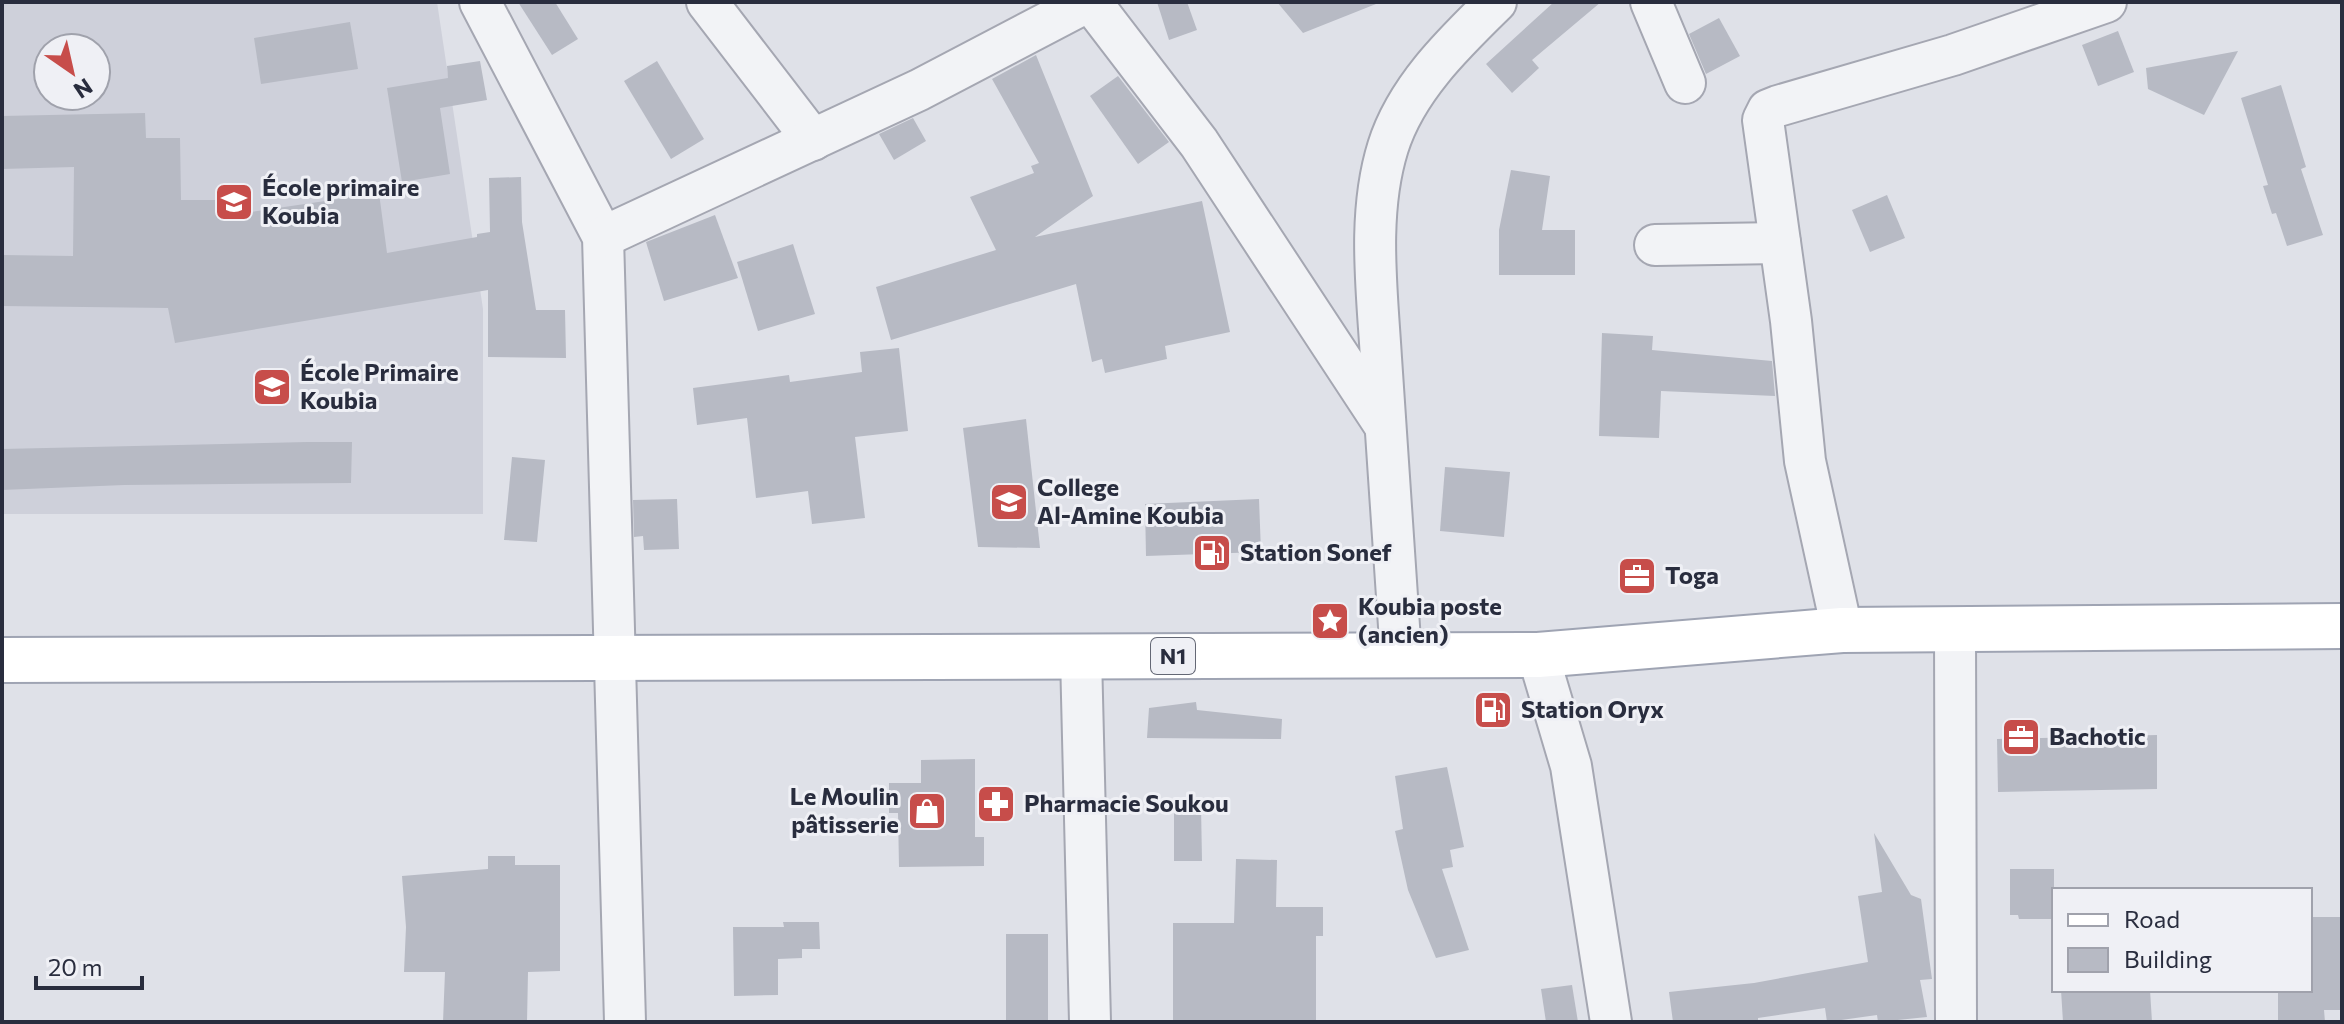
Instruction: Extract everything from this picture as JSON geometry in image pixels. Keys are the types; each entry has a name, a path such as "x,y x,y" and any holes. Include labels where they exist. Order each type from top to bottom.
{"main road":[{"name":"N1","path":"2,660 617,655 1538,655 1842,630 2342,626"}],"street":[{"path":"480,2 603,237 625,1022"},
{"path":"707,2 813,140"},
{"path":"603,237 919,90 1089,2 1199,143 1385,426"},
{"path":"1401,656 1376,263 1379,193 1388,146 1410,98 1456,40 1496,2"},
{"path":"1651,2 1685,83"},
{"path":"1842,630 1805,461 1780,243 1763,128 1768,110 1953,55 2106,2"},
{"path":"1655,245 1780,243"},
{"path":"1955,629 1956,1022"},
{"path":"1538,655 1571,766 1611,1022"},
{"path":"1081,656 1090,1022"}],"shaded area":[{"name":"École primaire Koubia","path":"2,2 437,2 483,309 483,514 2,514"}],"building":[{"path":"518,2 555,2 578,39 552,55"},
{"path":"1157,2 1187,2 1197,30 1169,40"},
{"path":"1277,2 1376,2 1376,4 1303,33"},
{"path":"1554,2 1601,2 1532,60 1539,68 1512,93 1486,64"},
{"path":"1719,18 1740,56 1706,74 1689,34"},
{"path":"350,22 358,69 261,84 254,38"},
{"path":"2118,31 2134,72 2098,86 2082,45"},
{"path":"2238,51 2204,115 2148,89 2146,68"},
{"path":"1036,55 1093,196 1035,237 1202,201 1230,332 1165,346 1167,359 1105,373 1102,359 1092,362 1076,284 891,340 876,287 996,250 970,197 1034,173 1031,166 1039,163 992,79"},
{"path":"480,61 487,100 440,108 450,174 402,182 387,88 448,78 447,66"},
{"path":"657,61 704,139 671,159 624,81"},
{"path":"1118,76 1169,142 1138,164 1090,96"},
{"path":"2281,85 2306,167 2301,169 2323,235 2287,246 2263,186 2268,185 2241,98"},
{"path":"145,113 146,138 180,138 181,200 223,200 223,216 379,193 387,253 490,232 489,178 521,177 522,222 536,310 565,310 566,358 488,357 488,290 175,343 168,308 2,306 3,255 73,256 74,167 2,169 2,116"},
{"path":"913,118 926,141 894,160 879,134"},
{"path":"1511,170 1550,176 1542,230 1575,230 1575,275 1499,275 1499,230"},
{"path":"1887,195 1905,238 1870,252 1852,210"},
{"path":"715,215 738,278 664,301 646,242"},
{"path":"793,244 815,314 758,331 737,262"},
{"path":"1602,333 1653,336 1652,350 1772,361 1775,396 1661,391 1659,438 1599,436"},
{"path":"899,348 908,431 855,437 865,518 812,524 808,491 756,498 747,418 697,425 693,388 789,375 790,382 862,372 860,352"},
{"path":"1026,419 1040,548 978,547 963,428"},
{"path":"352,442 351,483 124,485 2,490 2,449"},
{"path":"512,457 545,460 537,542 504,540"},
{"path":"1445,467 1510,472 1504,537 1440,531"},
{"path":"677,499 679,549 644,550 643,536 634,537 633,500"},
{"path":"1259,499 1261,552 1146,556 1145,504"},
{"path":"1196,702 1197,710 1282,719 1281,739 1147,738 1149,708"},
{"path":"2157,735 2157,789 1998,792 1997,739"},
{"path":"975,759 975,837 984,837 984,866 899,867 898,813 889,813 889,783 921,783 921,760"},
{"path":"1447,767 1464,847 1450,850 1453,867 1442,869 1469,950 1436,958 1408,890 1395,831 1403,829 1395,776"},
{"path":"1201,806 1202,861 1174,861 1174,807"},
{"path":"1874,833 1911,895 1921,899 1932,979 1920,980 1927,1017 1878,1022 1877,1015 1827,1022 1825,1008 1758,1018 1758,1022 1673,1022 1669,992 1754,983 1868,962 1858,896 1882,892"},
{"path":"488,856 515,856 515,865 560,865 560,971 528,972 527,1022 443,1022 445,972 404,972 406,927 402,876 488,869"},
{"path":"1236,859 1277,860 1276,907 1323,907 1323,936 1316,936 1316,1021 1173,1021 1173,923 1234,923"},
{"path":"2010,869 2054,869 2052,919 2019,919 2018,915 2010,915"},
{"path":"2312,917 2342,917 2342,1010 2324,1010 2325,1022 2278,1022 2278,992 2312,992"},
{"path":"783,922 819,922 820,949 802,949 802,958 778,959 778,995 734,996 733,927 784,927"},
{"path":"1006,934 1048,934 1048,1022 1006,1022"},
{"path":"1572,985 1578,1022 1546,1022 1541,989"},
{"path":"2061,992 2150,992 2152,1022 2063,1022"}],"place":[{"name":"École primaire Koubia","path":"234,202"},
{"name":"École Primaire Koubia","path":"272,387"},
{"name":"College Al-Amine Koubia","path":"1009,502"},
{"name":"Station Sonef","path":"1212,553"},
{"name":"Toga","path":"1637,576"},
{"name":"Koubia poste (ancien)","path":"1330,621"},
{"name":"Station Oryx","path":"1493,710"},
{"name":"Bachotic","path":"2021,737"},
{"name":"Pharmacie Soukou","path":"996,804"},
{"name":"Le Moulin pâtisserie","path":"927,811"}]}
